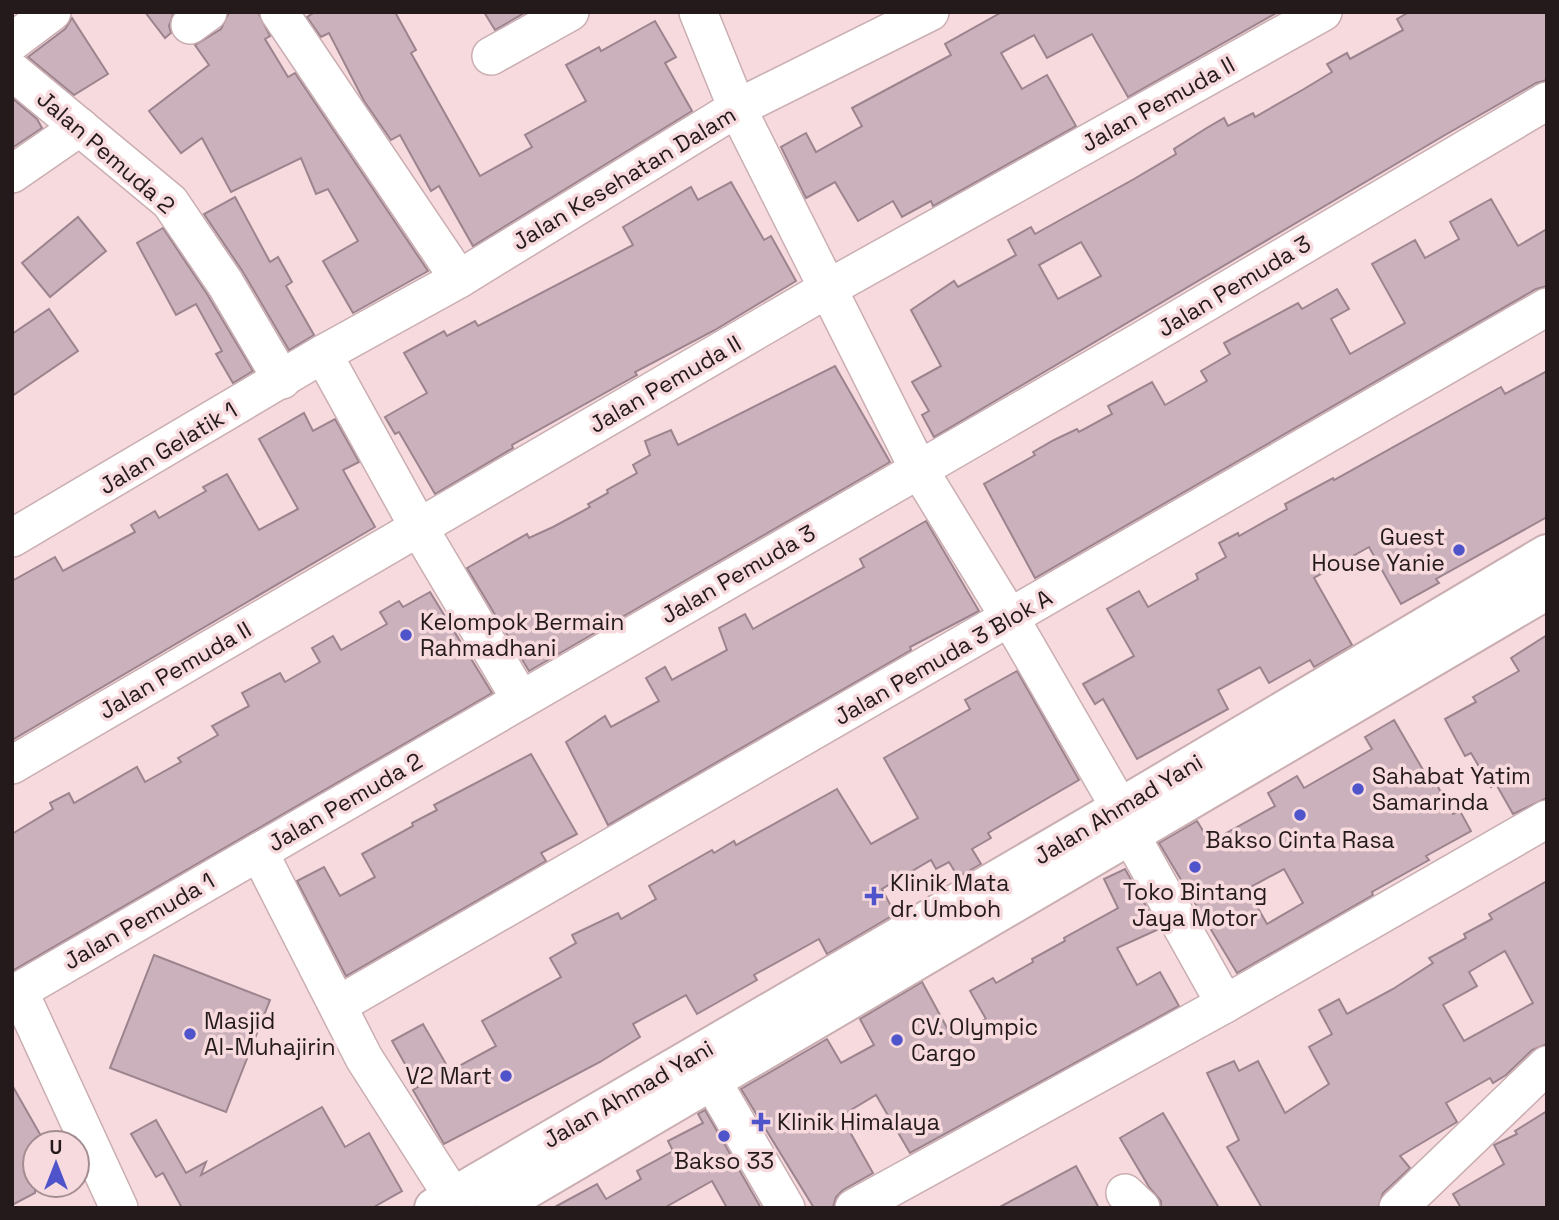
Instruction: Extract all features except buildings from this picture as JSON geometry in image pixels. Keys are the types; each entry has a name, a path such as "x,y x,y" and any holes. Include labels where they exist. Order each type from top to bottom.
{"main road":[{"name":"Jalan Ahmad Yani","path":"495,1208 712,1081 1547,554"},
{"name":"Jalan Ahmad Yani","path":"443,1202 1125,821 1547,590"}],"street":[{"path":"12,42 52,12"},
{"path":"279,12 459,279"},
{"path":"491,56 570,12"},
{"path":"698,12 737,108 918,468 1010,618 1225,1004"},
{"name":"Jalan Pemuda II","path":"12,765 827,289 1323,12"},
{"name":"Jalan Kesehatan Dalam","path":"323,354 459,279 737,108 929,13"},
{"name":"Jalan Pemuda 2","path":"12,72 170,202 225,283 282,380"},
{"name":"Jalan Pemuda 3","path":"521,700 1141,341 1547,101"},
{"path":"12,174 80,127"},
{"name":"Jalan Pemuda 3 Blok A","path":"338,1005 1547,307"},
{"path":"323,354 419,528 521,700"},
{"name":"Jalan Gelatik 1","path":"12,538 323,354"},
{"name":"Jalan Pemuda 2","path":"443,1202 363,1058 259,852 521,700"},
{"path":"856,1207 1225,1004 1547,819"},
{"name":"Jalan Pemuda 1","path":"119,1208 16,993 259,852"},
{"path":"1398,1208 1547,1065"},
{"path":"712,1081 786,1208"}],"place":[{"name":"Guest House Yanie","path":"1459,550"},
{"name":"Kelompok Bermain Rahmadhani","path":"406,635"},
{"name":"Sahabat Yatim Samarinda","path":"1358,789"},
{"name":"Bakso Cinta Rasa","path":"1300,815"},
{"name":"Toko Bintang Jaya Motor","path":"1195,867"},
{"name":"Klinik Mata dr. Umboh","path":"874,896"},
{"name":"Masjid Al-Muhajirin","path":"190,1034"},
{"name":"CV. Olympic Cargo","path":"897,1040"},
{"name":"V2 Mart","path":"506,1076"},
{"name":"Klinik Himalaya","path":"761,1122"},
{"name":"Bakso 33","path":"724,1136"}]}
